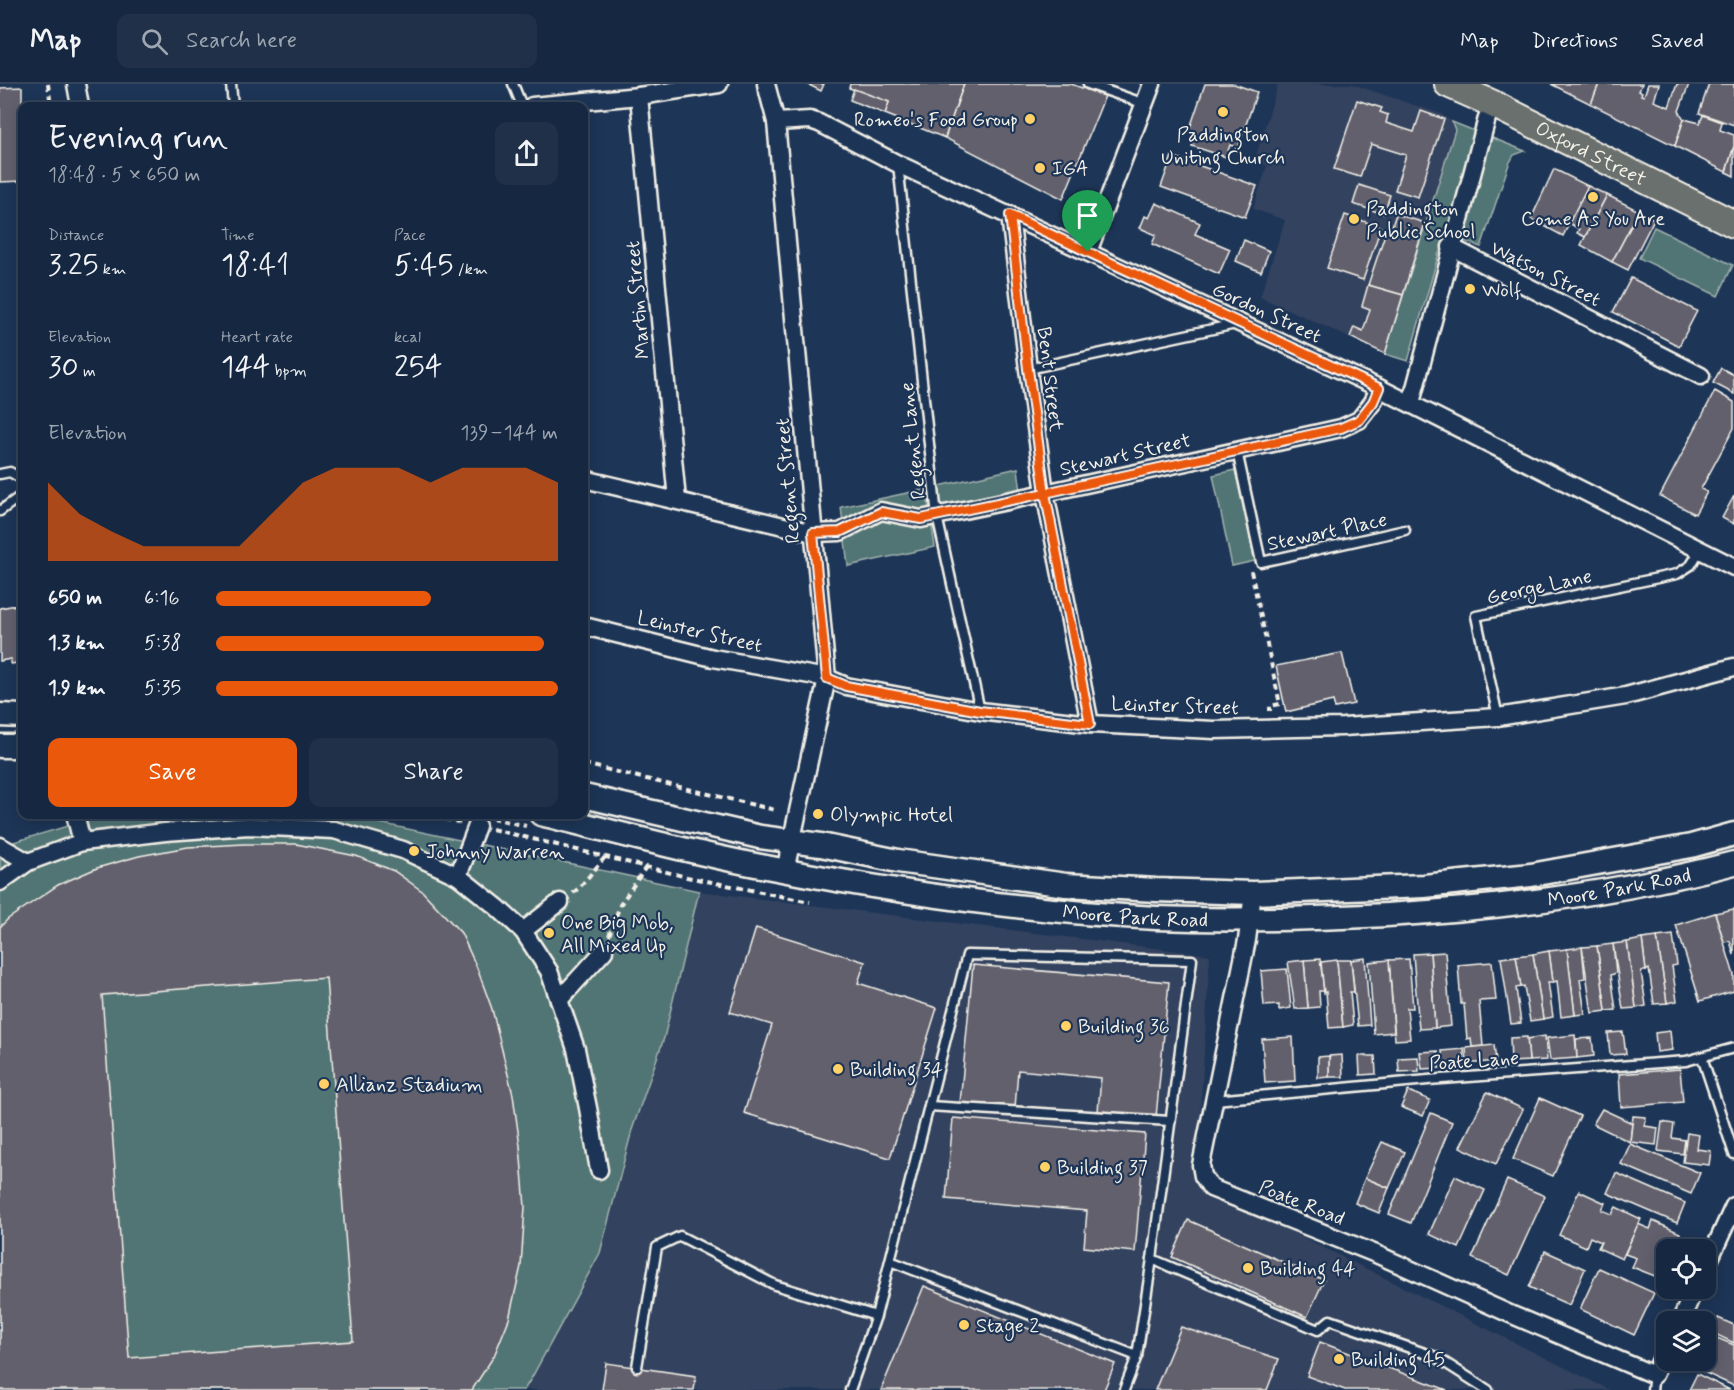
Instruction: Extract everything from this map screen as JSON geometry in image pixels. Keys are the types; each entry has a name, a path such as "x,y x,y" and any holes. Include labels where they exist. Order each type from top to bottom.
{"main road":[{"name":"Oxford Street","path":"1455,85 1491,94 1734,205"},
{"name":"Oxford Street","path":"1491,94 1734,224"},
{"path":"0,715 18,716"},
{"path":"0,746 18,746"},
{"name":"Moore Park Road","path":"588,797 760,837 821,845 898,861 1066,885 1156,890 1253,892 1424,886 1531,875 1690,846 1734,834"},
{"name":"Moore Park Road","path":"562,819 785,871 948,897 1073,912 1158,918 1314,919 1467,910 1601,892 1734,863"}],"street":[{"path":"76,84 79,102"},
{"path":"575,102 639,96 719,84"},
{"name":"Regent Street","path":"766,84 776,122 827,678 785,871"},
{"path":"1088,252 1152,84"},
{"path":"1411,403 1491,94"},
{"name":"Martin Street","path":"639,96 677,501"},
{"name":"Gordon Street","path":"776,122 810,120 819,123 898,164 1411,403 1734,567"},
{"name":"Bent Street","path":"1010,215 1045,493 1090,724"},
{"name":"Watson Street","path":"1451,247 1701,376"},
{"name":"Stewart Street","path":"588,480 813,533 840,532 881,512 921,519 1341,428 1359,420 1373,402 1379,388"},
{"name":"Leinster Street","path":"588,627 712,658 827,678 846,686 980,711 1090,724 1225,729 1343,727 1498,717 1626,696 1734,667"},
{"path":"76,819 82,842"},
{"path":"0,882 27,862 82,842 165,832 249,826 334,830 403,850 458,876 523,931 549,971 576,1049 599,1170"},
{"path":"458,876 477,826"},
{"path":"0,846 27,862"},
{"name":"Poate Road","path":"1253,892 1250,919 1202,1165 1203,1176 1211,1188 1376,1254 1540,1327 1653,1383"},
{"path":"523,931 560,902"},
{"path":"559,1000 604,951"},
{"path":"1716,1245 1734,1206"}],"lane":[{"path":"231,84 233,102"},
{"path":"513,84 520,102"},
{"path":"1089,84 1145,104"},
{"name":"Regent Lane","path":"898,164 937,516 980,711"},
{"path":"1028,369 1240,323"},
{"name":"Stewart Place","path":"1237,451 1261,562 1405,530"},
{"path":"0,474 10,472 18,477"},
{"path":"0,511 18,498"},
{"name":"George Lane","path":"1498,717 1476,616 1677,574 1692,565 1700,550"},
{"path":"850,1390 876,1316 967,955 1192,960 1137,1356 1124,1390"},
{"name":"Poate Lane","path":"1215,1100 1428,1080 1686,1061 1734,1048"},
{"path":"1702,1058 1734,1154"},
{"path":"929,1106 1170,1121"},
{"path":"637,1367 657,1247 680,1236 775,1285 876,1316"},
{"path":"1152,1259 1318,1330 1330,1320 1436,1357 1488,1390"},
{"path":"890,1261 1137,1356"}],"path":[{"path":"48,84 50,102"},
{"path":"1250,566 1280,704 1270,706"},
{"path":"588,765 775,810"},
{"path":"446,819 687,877 810,902"},
{"path":"579,888 606,856"},
{"path":"604,951 620,905 646,867"}],"shaded area":[{"name":"Paddington Public School","path":"1278,84 1352,84 1441,114 1452,122 1455,130 1385,354 1260,297 1285,220 1253,209 1267,166 1255,159"},
{"path":"699,891 1210,955 1196,1184 1610,1390 524,1390 600,1253 632,1130 664,1038"}],"green space":[{"path":"1452,122 1525,151 1514,155 1509,164 1481,247 1459,239 1439,253 1408,361 1385,354 1455,130"},
{"path":"1654,227 1733,265 1718,296 1639,258"},
{"path":"1018,468 1021,492 941,508 939,486"},
{"path":"1235,470 1255,561 1232,566 1213,475"},
{"path":"926,489 935,547 848,566 841,507"},
{"name":"Allianz Stadium","path":"91,819 361,819 699,891 664,1038 632,1130 600,1253 524,1390 0,1390 0,846"}],"building":[{"path":"807,84 824,84 821,91"},
{"path":"850,84 964,84 945,138 885,114 889,102 849,88"},
{"name":"IGA","path":"964,84 1071,84 1105,96 1063,199 945,138"},
{"name":"Paddington Uniting Church","path":"1205,84 1234,84 1257,92 1238,148 1230,145 1226,157 1192,146 1196,134 1189,131"},
{"path":"1551,84 1599,84 1591,104"},
{"path":"1599,84 1642,84 1639,91 1644,96 1648,84 1659,84 1654,101 1669,107 1677,84 1689,84 1679,111 1684,119 1675,146 1591,104"},
{"path":"1709,84 1734,84 1734,125 1699,113"},
{"path":"22,87 22,102 18,102 18,181 0,182 0,88"},
{"path":"854,89 889,102 885,114 850,100"},
{"path":"1357,100 1382,108 1380,112 1388,115 1386,123 1414,132 1421,111 1444,119 1418,197 1395,190 1406,155 1371,144 1360,177 1334,169"},
{"path":"1703,115 1722,122 1720,130 1734,135 1734,146 1726,172 1675,146 1684,119 1700,123"},
{"path":"1734,147 1734,176 1726,172"},
{"path":"1172,156 1257,186 1245,217 1161,187"},
{"path":"1554,169 1588,186 1563,236 1531,219"},
{"path":"1359,185 1390,195 1384,214 1353,204"},
{"path":"1588,186 1607,195 1585,237 1577,233 1579,229 1569,223"},
{"path":"1607,195 1639,211 1612,262 1581,245"},
{"path":"1156,203 1200,223 1195,234 1230,249 1219,274 1152,244 1156,235 1140,228 1145,216 1149,218"},
{"path":"1639,211 1654,219 1628,270 1612,262"},
{"path":"1396,214 1425,223 1403,295 1368,285 1388,225 1392,226"},
{"path":"1345,215 1381,227 1363,280 1327,268"},
{"path":"1244,240 1269,251 1261,272 1236,261"},
{"path":"1631,278 1697,311 1679,346 1613,312"},
{"path":"1368,285 1403,295 1385,354 1350,337 1354,327 1363,331 1370,309 1362,306"},
{"path":"1721,368 1734,375 1734,394 1713,383"},
{"path":"1715,391 1734,402 1734,428 1701,489 1707,492 1695,514 1660,496"},
{"path":"1734,496 1734,524 1722,518"},
{"path":"18,605 18,663 11,664 11,659 0,661 0,608"},
{"path":"1342,653 1354,704 1335,708 1333,701 1286,712 1276,666"},
{"path":"296,844 356,856 394,871 422,891 461,933 492,1009 513,1095 525,1207 521,1266 509,1319 494,1356 472,1390 0,1390 0,927 58,885 97,868 139,856 188,847","holes":["326,978 353,1341 129,1358 102,995"]},
{"path":"1734,909 1734,955 1730,941 1724,942 1715,913"},
{"path":"1715,913 1734,975 1734,991 1700,1001 1676,925"},
{"name":"Building 34","path":"756,928 865,962 858,983 937,1008 890,1158 744,1113 772,1025 730,1012"},
{"path":"1673,935 1677,965 1672,966 1677,1001 1667,1003 1657,937"},
{"path":"1657,937 1667,1003 1654,1004 1649,969 1646,971 1642,939"},
{"path":"1642,939 1646,971 1641,971 1646,1006 1636,1008 1627,942"},
{"path":"1627,942 1636,1008 1623,1009 1613,944"},
{"path":"1613,944 1616,973 1611,975 1616,1010 1606,1011 1597,946"},
{"path":"1597,946 1606,1011 1592,1013 1582,947"},
{"path":"1582,947 1585,978 1580,979 1585,1014 1575,1015 1567,949"},
{"path":"1567,949 1575,1015 1561,1017 1557,981 1553,982 1549,951"},
{"path":"1549,951 1553,982 1548,982 1553,1017 1543,1019 1533,954"},
{"path":"1445,952 1451,1026 1435,1028 1430,953"},
{"path":"1430,953 1435,1028 1419,1029 1413,954"},
{"path":"1533,954 1543,1019 1530,1021 1516,956"},
{"path":"1516,956 1521,987 1516,988 1521,1023 1511,1024 1501,958"},
{"path":"1365,958 1370,1025 1358,1026 1351,960"},
{"path":"1320,959 1324,991 1319,991 1320,1007 1308,1008 1304,960"},
{"path":"1409,959 1413,1008 1407,1008 1410,1039 1395,1040 1389,960"},
{"path":"1304,960 1308,1008 1295,1009 1288,962"},
{"path":"1337,960 1343,1027 1329,1028 1321,962"},
{"path":"1337,960 1351,960 1354,992 1350,992 1353,1025 1343,1027"},
{"path":"1389,960 1394,1032 1374,1034 1369,962"},
{"path":"1492,962 1496,1000 1479,1001 1483,1046 1472,1047 1471,1038 1467,1039 1464,1004 1461,1004 1458,965"},
{"name":"Building 36","path":"973,965 1169,982 1156,1117 1098,1111 1101,1078 1018,1070 1015,1108 960,1103"},
{"path":"1287,969 1291,1008 1279,1010 1279,1005 1264,1006 1261,971"},
{"path":"1670,1031 1672,1050 1657,1052 1655,1033"},
{"path":"1623,1032 1626,1054 1610,1055 1608,1033"},
{"path":"1575,1035 1577,1058 1550,1060 1547,1038"},
{"path":"1545,1036 1547,1060 1529,1061 1527,1039"},
{"path":"1293,1037 1295,1081 1265,1083 1262,1039"},
{"path":"1527,1037 1529,1061 1511,1062 1510,1038"},
{"path":"1592,1038 1594,1056 1577,1058 1576,1039"},
{"path":"1494,1045 1496,1061 1467,1064 1466,1048"},
{"path":"1464,1049 1465,1067 1443,1068 1442,1051"},
{"path":"1438,1051 1440,1068 1422,1069 1420,1052"},
{"path":"1342,1055 1343,1077 1329,1077 1329,1056"},
{"path":"1329,1056 1329,1077 1318,1078 1318,1057"},
{"path":"1359,1056 1375,1056 1376,1074 1360,1075"},
{"path":"1418,1057 1419,1071 1399,1072 1398,1058"},
{"path":"1680,1069 1683,1102 1621,1107 1619,1074"},
{"path":"1408,1091 1430,1100 1423,1116 1401,1107"},
{"path":"1487,1092 1523,1109 1496,1164 1460,1147"},
{"path":"1540,1098 1580,1116 1553,1176 1513,1159"},
{"path":"1602,1109 1632,1123 1630,1142 1593,1124"},
{"path":"1431,1113 1452,1122 1411,1223 1389,1214"},
{"path":"1633,1116 1646,1117 1645,1126 1658,1128 1656,1145 1630,1142"},
{"name":"Building 37","path":"953,1118 1145,1134 1135,1252 1084,1247 1087,1211 946,1199"},
{"path":"1662,1122 1674,1124 1672,1138 1685,1140 1683,1154 1658,1151"},
{"path":"1687,1133 1699,1135 1697,1149 1711,1151 1709,1165 1683,1162"},
{"path":"1382,1142 1405,1152 1389,1188 1365,1178"},
{"path":"1630,1144 1700,1173 1691,1194 1621,1164"},
{"path":"1616,1173 1685,1203 1677,1223 1607,1193"},
{"path":"1455,1176 1485,1190 1459,1248 1429,1234"},
{"path":"1365,1178 1389,1188 1379,1213 1355,1203"},
{"path":"1507,1180 1545,1196 1509,1275 1472,1258"},
{"path":"1579,1191 1605,1203 1602,1210 1612,1214 1616,1207 1641,1219 1622,1259 1598,1248 1601,1242 1590,1237 1586,1247 1559,1235"},
{"name":"Building 44","path":"1188,1220 1324,1280 1307,1317 1172,1257"},
{"path":"1653,1221 1680,1233 1677,1239 1656,1239 1656,1276 1632,1267 1636,1258 1625,1254 1638,1224 1650,1229"},
{"path":"1545,1251 1585,1269 1569,1305 1529,1287"},
{"path":"1599,1268 1654,1293 1634,1335 1580,1309"},
{"name":"Stage 2","path":"924,1286 1115,1364 1104,1390 881,1390"},
{"path":"1718,1318 1734,1325 1734,1343 1716,1334"},
{"path":"1181,1327 1279,1359 1267,1390 1155,1390"},
{"path":"1717,1338 1734,1345 1734,1386 1701,1371 1716,1371"},
{"name":"Building 45","path":"1320,1342 1447,1390 1345,1390 1307,1376"},
{"path":"606,1363 696,1376 694,1390 602,1390"},
{"path":"1697,1374 1730,1390 1689,1390"}],"place":[{"name":"Paddington Uniting Church","path":"1223,112"},
{"name":"Romeo's Food Group","path":"1030,119"},
{"name":"IGA","path":"1040,168"},
{"name":"Come As You Are","path":"1593,197"},
{"name":"Paddington Public School","path":"1354,219"},
{"name":"Wolf","path":"1470,289"},
{"name":"Olympic Hotel","path":"818,814"},
{"name":"Johnny Warren","path":"414,851"},
{"name":"One Big Mob, All Mixed Up","path":"549,933"},
{"name":"Building 36","path":"1066,1026"},
{"name":"Building 34","path":"838,1069"},
{"name":"Allianz Stadium","path":"324,1084"},
{"name":"Building 37","path":"1045,1167"},
{"name":"Building 44","path":"1248,1268"},
{"name":"Stage 2","path":"964,1325"},
{"name":"Building 45","path":"1339,1359"}],"route":[{"path":"1088,252 1010,215 1045,493 921,519 881,512 840,532 813,533 827,678 846,686 980,711 1090,724 1045,493 1341,428 1359,420 1373,402 1379,388 1088,252"}]}
